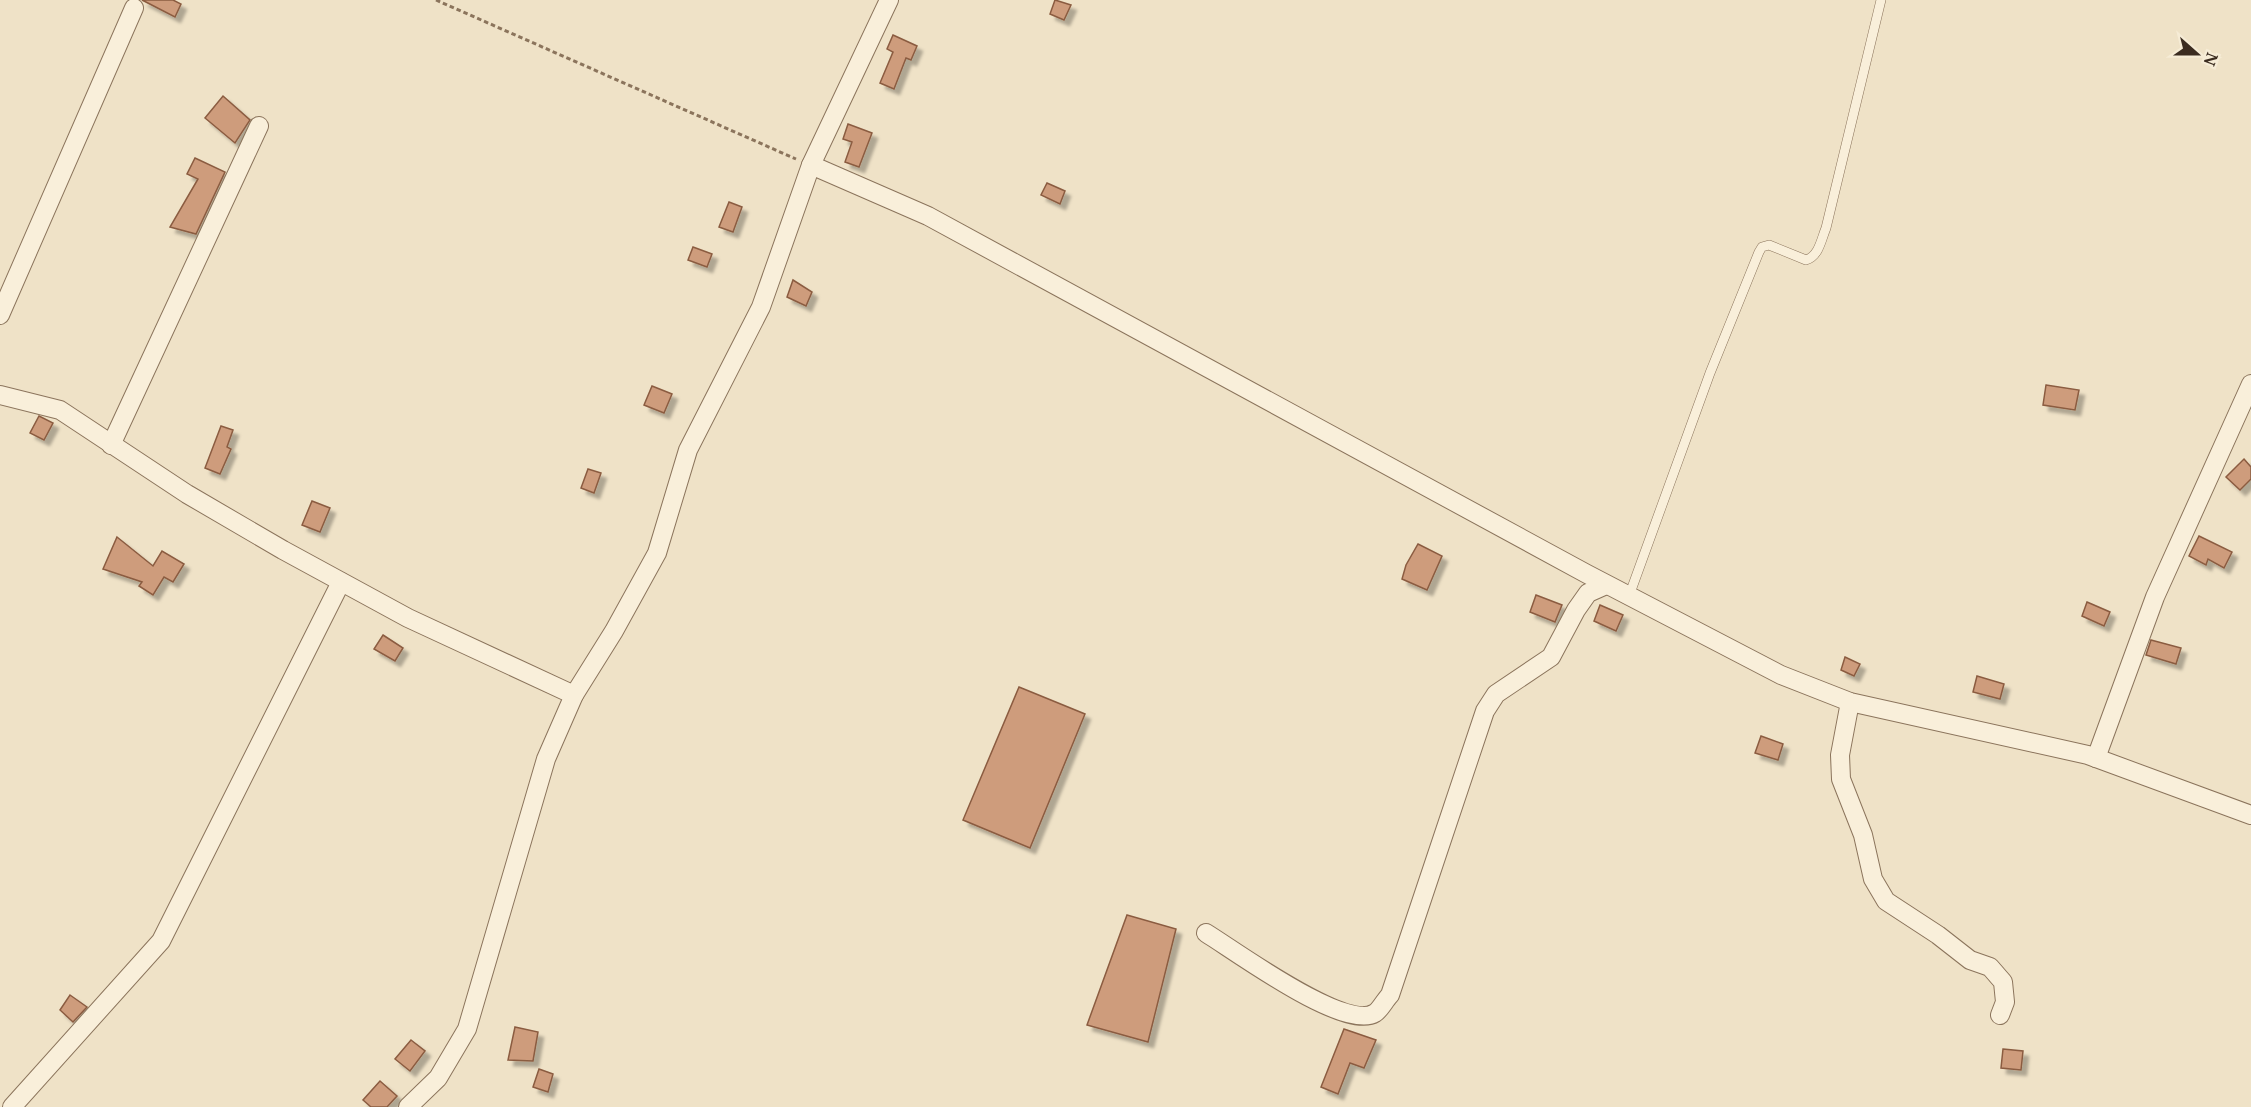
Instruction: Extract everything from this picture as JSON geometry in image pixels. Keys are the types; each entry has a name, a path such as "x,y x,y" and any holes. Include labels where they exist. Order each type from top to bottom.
{"street":[{"path":"408,1107 438,1078 467,1029 546,759 574,695 614,631 657,553 688,450 760,306 811,165 889,0"},
{"path":"0,315 134,8"},
{"path":"111,445 259,126"},
{"path":"811,165 928,216 1606,585 1781,675 1850,702 2096,758 2251,815"},
{"path":"2096,758 2154,597 2251,384"},
{"path":"0,395 60,410 187,494 341,582 408,618 574,695"},
{"path":"12,1107 161,941 341,582"},
{"path":"1206,933 1320,1005 1362,1016 1375,1013 1390,995 1485,711 1496,694 1551,657 1576,610 1588,593 1606,585"},
{"path":"1850,702 1840,755 1841,779 1863,835 1873,879 1886,901 1938,935 1970,960 1990,967 2003,982 2005,1002 2000,1015"}],"lane":[{"path":"1629,596 1710,373 1759,252 1762,247 1770,245 1806,260 1812,258 1818,249 1826,228 1881,0"}],"path":[{"path":"436,0 811,165"}],"building":[{"path":"142,0 173,0 181,4 175,17"},
{"path":"1055,0 1071,5 1064,20 1050,14"},
{"path":"893,35 917,46 911,60 906,58 894,89 880,83 893,52 887,49"},
{"path":"223,96 250,120 235,143 205,118"},
{"path":"848,124 872,133 859,167 845,162 852,142 843,139"},
{"path":"195,158 225,172 196,234 170,227 198,179 187,174"},
{"path":"1047,183 1065,191 1060,204 1041,195"},
{"path":"729,202 742,207 733,232 719,227"},
{"path":"693,247 712,254 707,267 688,260"},
{"path":"793,280 812,292 806,306 787,297"},
{"path":"2046,385 2079,390 2075,410 2043,405"},
{"path":"652,386 672,394 664,413 644,405"},
{"path":"39,416 53,423 44,440 30,433"},
{"path":"221,426 233,430 227,447 231,449 220,474 205,468"},
{"path":"2244,459 2251,467 2251,479 2240,490 2226,477"},
{"path":"588,469 601,473 594,493 581,488"},
{"path":"312,501 330,508 320,532 302,525"},
{"path":"2199,536 2232,552 2224,568 2208,559 2206,565 2189,556"},
{"path":"117,537 153,566 162,551 184,564 173,582 164,577 153,595 139,586 142,582 103,569"},
{"path":"1418,544 1442,556 1427,590 1402,579 1406,565"},
{"path":"1536,595 1562,605 1555,622 1530,612"},
{"path":"2087,602 2110,612 2104,626 2082,616"},
{"path":"1600,605 1623,615 1616,631 1594,621"},
{"path":"383,635 403,648 395,661 374,649"},
{"path":"2151,640 2181,648 2176,664 2146,655"},
{"path":"1845,657 1860,664 1854,676 1841,670"},
{"path":"1977,676 2004,684 2000,699 1973,692"},
{"path":"1019,687 1085,714 1030,848 963,820"},
{"path":"1761,736 1783,744 1778,760 1755,753"},
{"path":"1127,915 1176,929 1148,1042 1087,1025"},
{"path":"70,995 87,1007 73,1022 60,1010"},
{"path":"515,1027 538,1032 533,1061 508,1060"},
{"path":"1344,1029 1376,1040 1364,1068 1350,1063 1338,1094 1321,1087"},
{"path":"411,1040 425,1051 410,1071 395,1059"},
{"path":"2003,1049 2023,1051 2021,1070 2001,1068"},
{"path":"539,1069 553,1074 548,1092 533,1087"},
{"path":"380,1081 397,1096 387,1107 371,1107 363,1100"}]}
